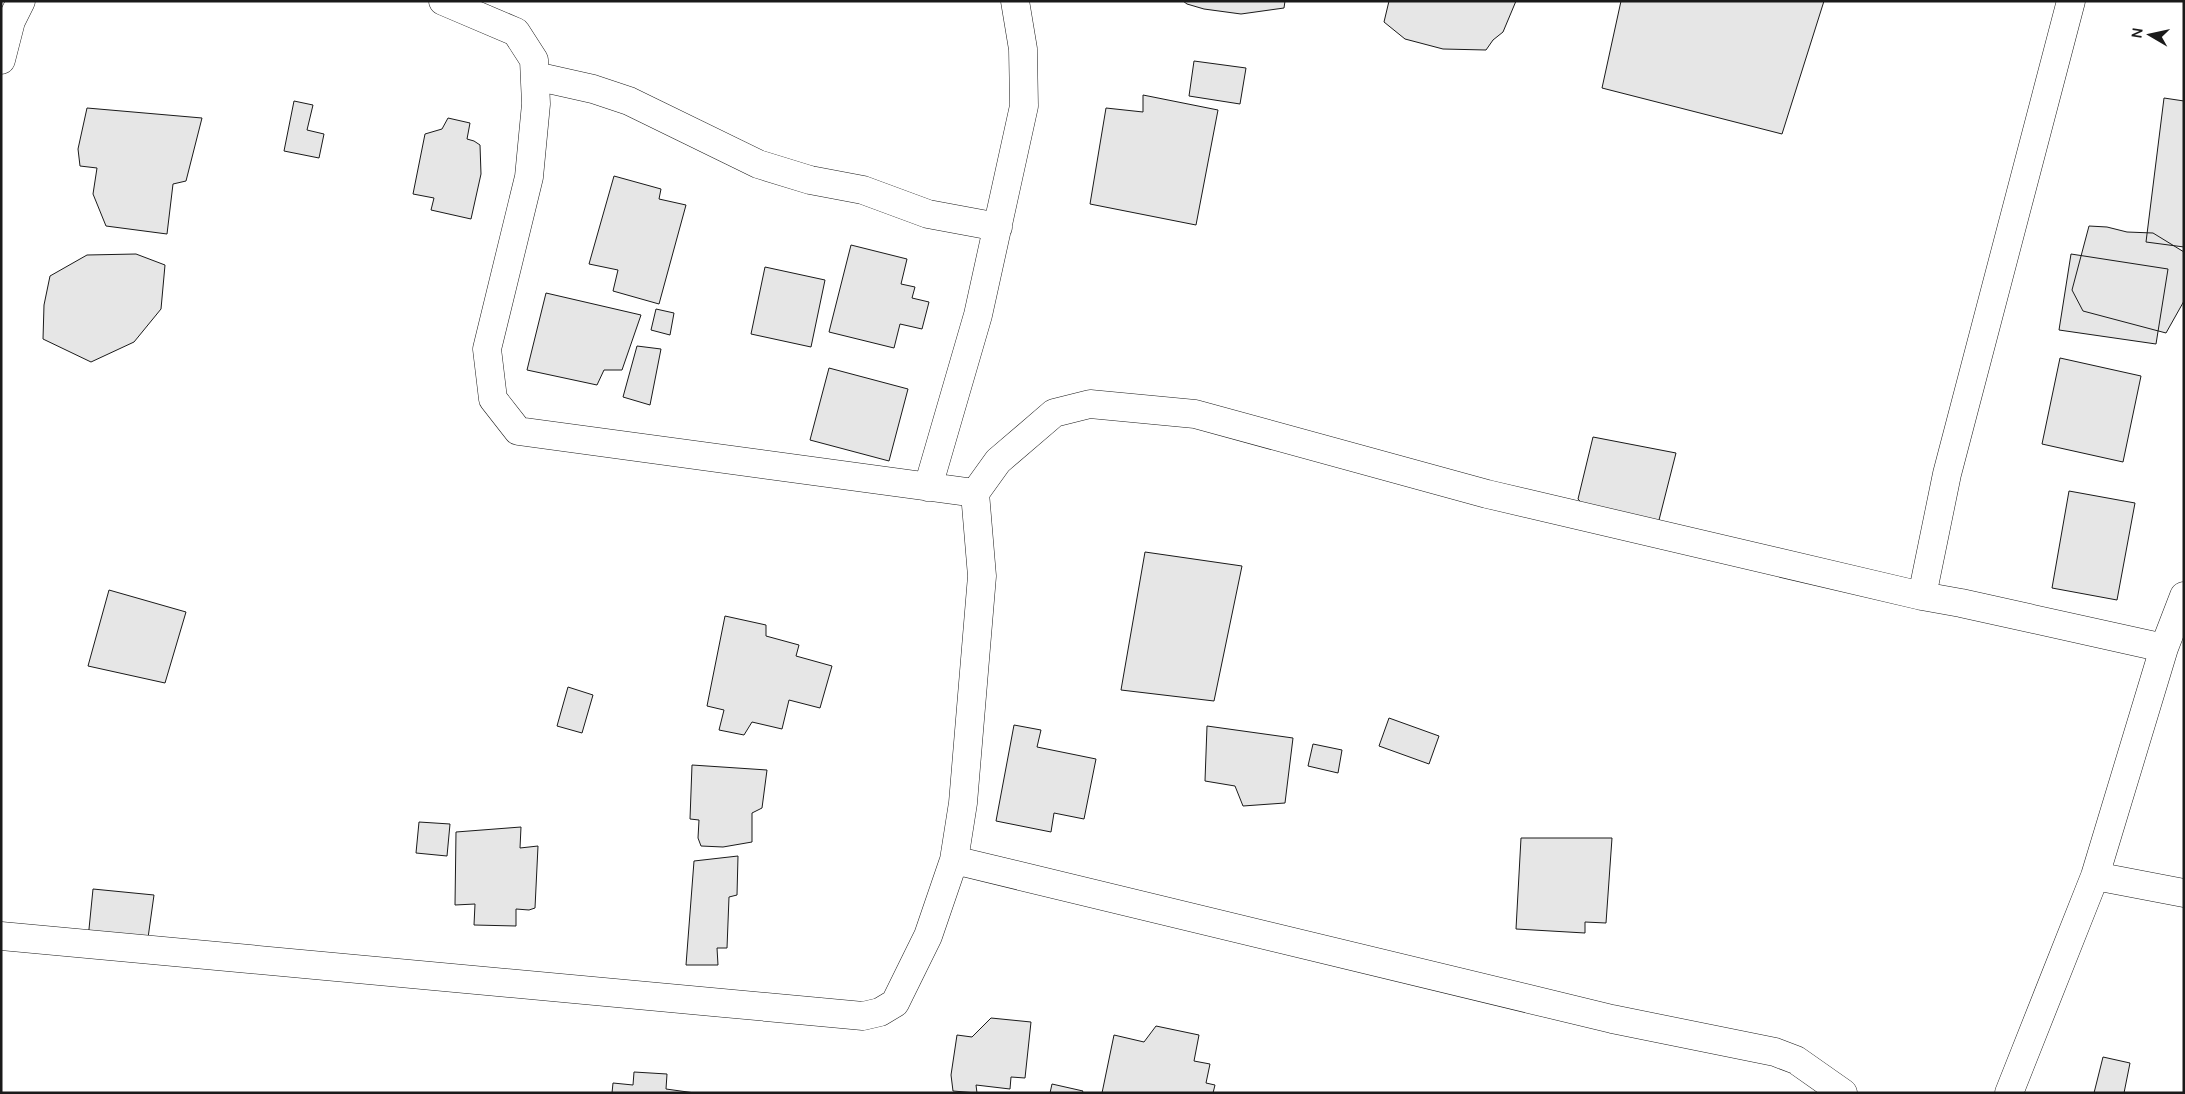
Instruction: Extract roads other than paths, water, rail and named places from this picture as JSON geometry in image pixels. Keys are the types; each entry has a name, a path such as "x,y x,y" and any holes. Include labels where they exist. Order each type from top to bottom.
{"street":[{"path":"1,60 11,21 20,1"},
{"path":"443,1 516,32 534,60 536,104 529,177 487,349 492,399 518,431 975,494"},
{"path":"928,487 978,315 1024,106 1023,49 1015,1"},
{"path":"1922,596 1947,474 2072,1"},
{"path":"535,76 593,89 629,100 758,164 810,180 863,190 928,214 998,227"},
{"path":"1,936 863,1016 880,1012 894,1003 928,936 954,860 963,803 982,576 975,494 998,461 1054,413 1090,404 1195,414 1487,494 1922,596 2164,648"},
{"path":"2009,1093 2095,876 2164,648 2184,596"},
{"path":"954,860 1612,1019 1775,1052 1796,1060 1843,1093"},
{"path":"2095,876 2184,894"}]}
